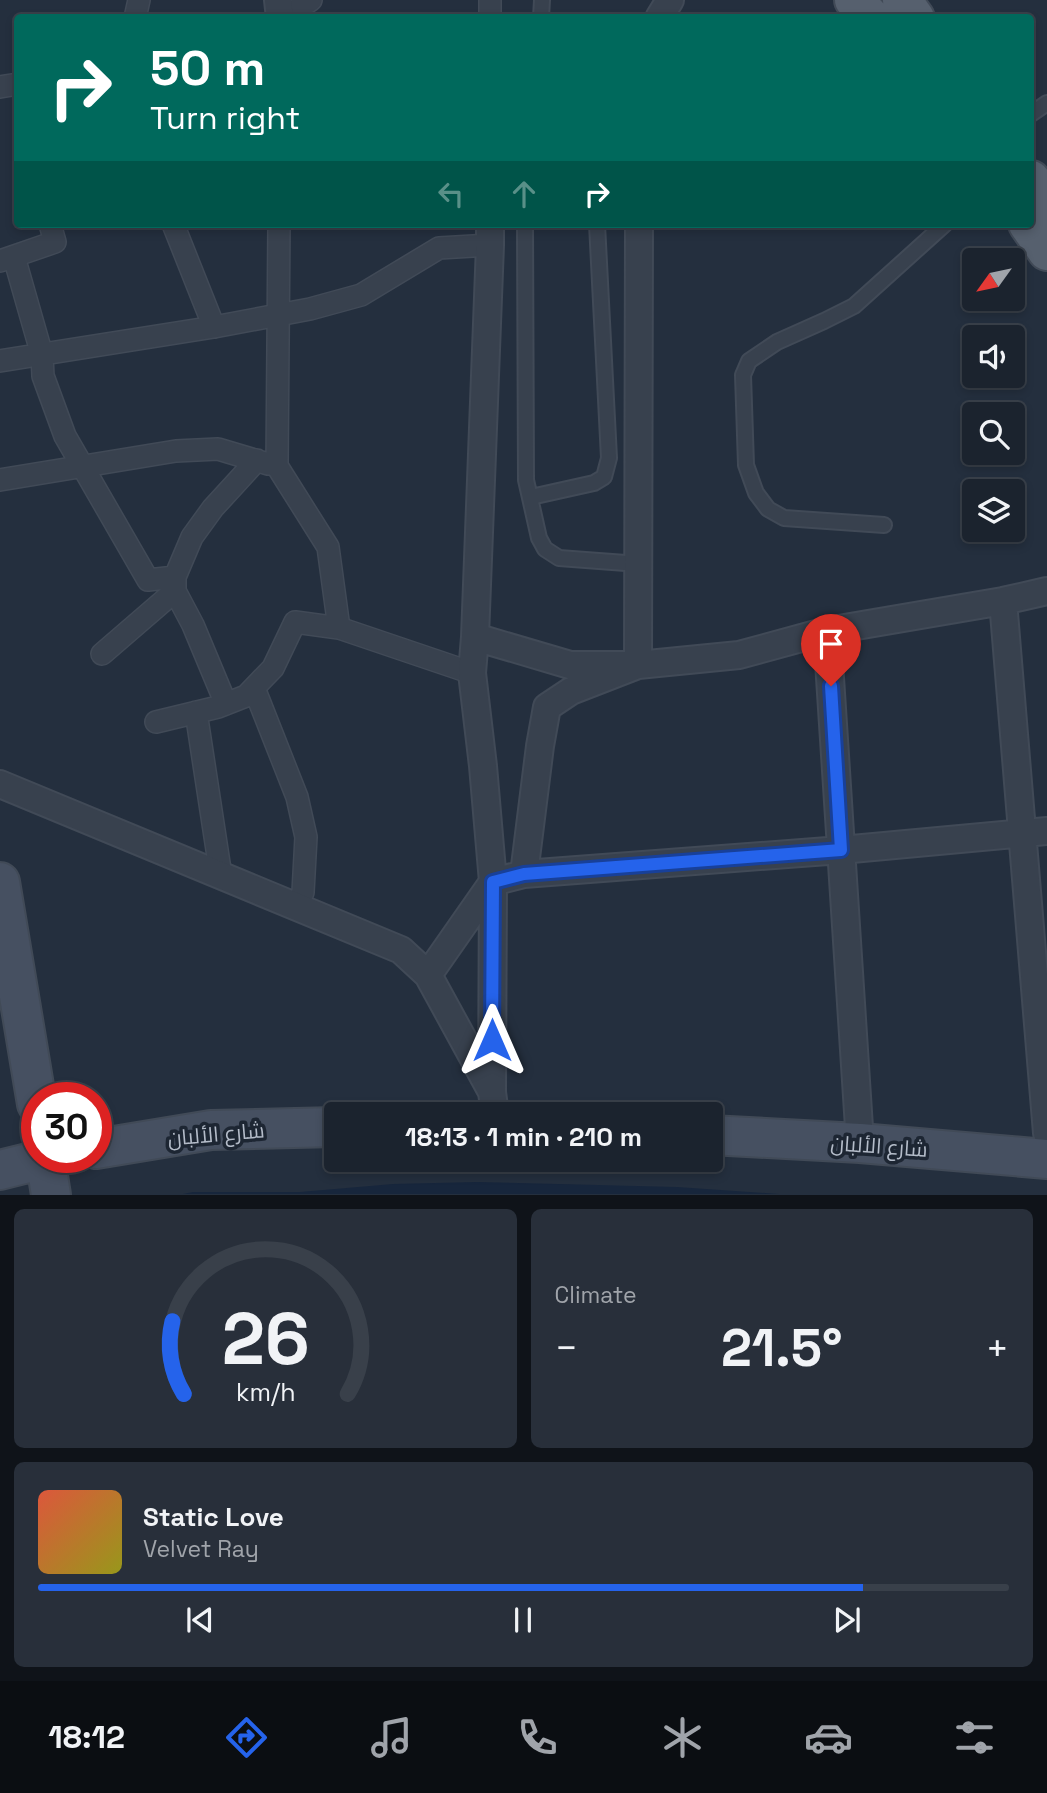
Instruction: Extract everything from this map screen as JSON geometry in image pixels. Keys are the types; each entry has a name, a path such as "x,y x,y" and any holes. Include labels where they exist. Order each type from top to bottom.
{"main road":[{"path":"854,0 867,14"},
{"path":"1034,184 1047,203"},
{"path":"1031,228 1047,251"},
{"path":"0,882 6,954 32,1082"},
{"name":"شارع الألبان","path":"112,1146 211,1130 324,1127"},
{"name":"شارع الألبان","path":"723,1136 860,1143 1047,1159"},
{"path":"0,1170 21,1170"}],"street":[{"path":"288,14 311,0"},
{"path":"51,228 55,242 7,259 42,355 43,376 53,407 65,436 148,580 171,590 193,625 226,704"},
{"path":"175,228 214,327"},
{"path":"102,654 171,590 192,537 213,509 267,463 278,315 279,228"},
{"path":"638,665 639,228"},
{"path":"0,362 310,309 361,295 439,248 490,235 472,673 493,882 494,1102"},
{"path":"0,480 176,451 218,449 267,463 328,547 340,628"},
{"path":"475,637 570,665 638,665 739,654 827,631 1047,591"},
{"path":"1003,601 1035,832 1047,1133"},
{"path":"156,722 226,704 246,696 273,668 295,622 340,628 472,673"},
{"path":"827,631 860,1143"},
{"path":"524,874 547,707 571,691 638,665"},
{"path":"254,688 297,797 306,837 303,892 297,907"},
{"path":"196,712 221,876"},
{"path":"0,784 401,950 428,975 493,1102"},
{"path":"428,975 493,882 524,874 1035,832"}],"lane":[{"path":"525,228 526,480 539,538 545,549 559,558 639,564"},
{"path":"531,497 594,483 604,477 609,458 597,228"},
{"path":"884,525 784,518 768,509 756,493 746,465 743,375 749,361 777,342 854,306 940,228"}],"water":[{"path":"477,1182 677,1187 779,1194 183,1194 300,1192 393,1184"}],"route":[{"path":"492,1040 493,882 524,874 841,850 831,686"}]}
